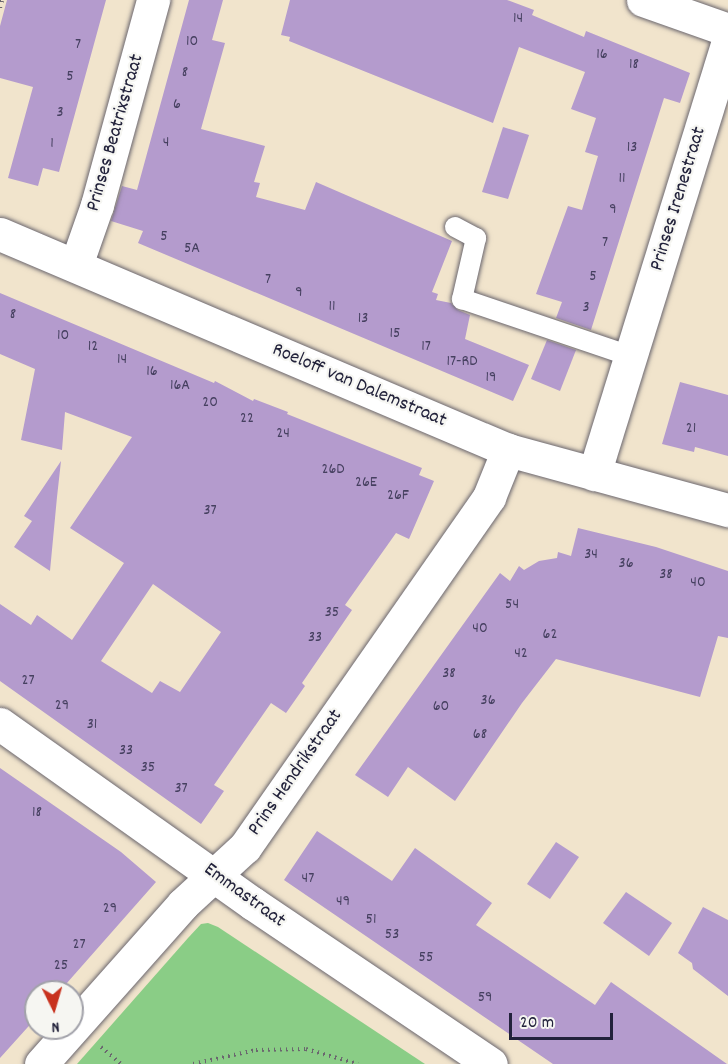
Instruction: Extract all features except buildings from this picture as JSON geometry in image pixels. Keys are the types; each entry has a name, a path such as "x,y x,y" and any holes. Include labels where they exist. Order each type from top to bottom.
{"street":[{"name":"Prinses Beatrixstraat","path":"75,264 97,205 153,0"},
{"path":"643,0 728,30"},
{"name":"Prinses Irenestraat","path":"594,474 728,42"},
{"name":"Roeloff van Dalemstraat","path":"0,234 508,450 728,510"},
{"name":"Prins Hendrikstraat","path":"41,1064 183,904 244,847 489,497 508,450"},
{"name":"Emmastraat","path":"0,724 216,875 252,903 491,1064"}],"lane":[{"path":"455,227 476,238 462,299 630,356"}],"path":[{"path":"0,8 2,0"},
{"path":"192,1064 256,1050 306,1049 358,1064"}],"green space":[{"path":"208,923 218,927 425,1064 77,1064 201,924"}]}
